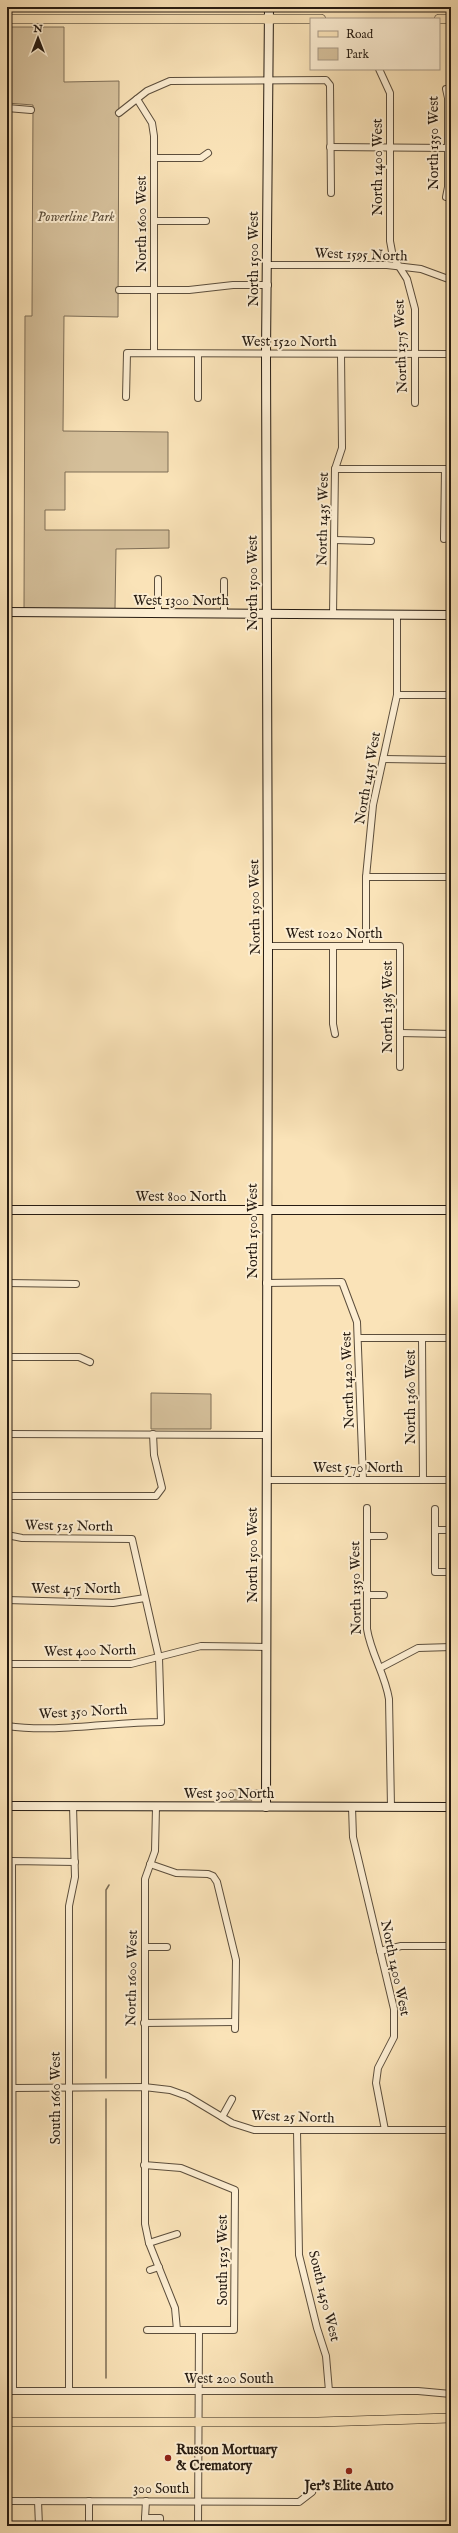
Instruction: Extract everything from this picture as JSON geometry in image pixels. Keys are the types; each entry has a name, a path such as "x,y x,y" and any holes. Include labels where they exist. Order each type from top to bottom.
{"main road":[{"path":"7,19 310,19"},
{"path":"440,19 451,19"},
{"path":"7,2422 318,2422 451,2418"}],"street":[{"name":"North 1500 West","path":"266,1807 266,1210 268,946 266,354 268,285 269,7"},
{"name":"North 1400 West","path":"379,70 390,93 390,241 393,257 399,266"},
{"path":"119,113 158,85 170,81 326,80 330,85 331,193"},
{"name":"North 1350 West","path":"446,89 450,148 446,198"},
{"name":"North 1600 West","path":"137,99 152,123 154,158 154,354"},
{"path":"7,108 31,110"},
{"path":"330,147 450,148"},
{"path":"154,158 201,158 208,153"},
{"path":"154,221 206,221"},
{"name":"West 1595 North","path":"267,265 399,266 421,269 451,280"},
{"name":"North 1375 West","path":"399,266 407,279 415,309 415,403"},
{"path":"119,290 268,285"},
{"name":"West 1520 North","path":"126,397 127,354 451,354"},
{"path":"198,354 198,398"},
{"name":"North 1435 West","path":"333,615 335,469 342,448 341,354"},
{"path":"335,469 448,469 444,539"},
{"path":"335,540 371,541"},
{"path":"158,578 158,614"},
{"path":"224,581 224,614"},
{"name":"West 1300 North","path":"7,612 266,615 451,615"},
{"name":"North 1415 West","path":"366,946 366,878 373,805 397,695 397,615"},
{"path":"397,695 451,695"},
{"path":"383,760 451,760"},
{"path":"366,878 451,877"},
{"name":"West 1020 North","path":"268,946 400,946"},
{"path":"333,946 333,1024 335,1034"},
{"name":"North 1385 West","path":"400,946 400,1067"},
{"path":"400,1033 451,1034"},
{"name":"West 800 North","path":"7,1210 451,1210"},
{"name":"North 1420 West","path":"266,1283 342,1282 358,1322 362,1406 363,1480"},
{"path":"7,1284 76,1284"},
{"path":"358,1338 451,1338"},
{"name":"North 1360 West","path":"422,1338 424,1480"},
{"path":"7,1357 78,1357 90,1362"},
{"path":"7,1434 266,1435"},
{"path":"7,1496 156,1496 162,1488 154,1455 153,1434"},
{"name":"West 570 North","path":"266,1480 451,1480"},
{"name":"North 1350 West","path":"367,1508 367,1595 370,1646 380,1668 389,1699 390,1807"},
{"path":"435,1509 435,1572 451,1572"},
{"path":"435,1530 451,1530"},
{"name":"West 525 North","path":"7,1535 22,1538 132,1539 145,1598"},
{"path":"367,1536 384,1536"},
{"path":"367,1595 384,1595"},
{"path":"145,1598 159,1658"},
{"name":"West 475 North","path":"7,1600 113,1603 145,1598"},
{"name":"West 400 North","path":"7,1664 131,1664 201,1646 267,1647"},
{"path":"380,1668 418,1648 451,1647"},
{"name":"West 350 North","path":"7,1726 103,1726 136,1722 161,1722 159,1658"},
{"path":"450,1714 451,1704"},
{"name":"West 300 North","path":"7,1806 451,1807"},
{"name":"South 1660 West","path":"69,2391 69,1906 75,1877 74,1806"},
{"name":"North 1600 West","path":"156,1807 155,1851 145,1878 145,2224 150,2243 175,2308 177,2330"},
{"name":"North 1400 West","path":"352,1807 353,1837 380,1951 395,2023 394,2037 378,2068 376,2083 385,2130"},
{"path":"10,2392 10,2196 13,2088 10,1980 12,1861 75,1862"},
{"path":"150,1864 176,1873 208,1874 213,1876 217,1882 236,1960 235,2029"},
{"path":"380,1951 401,1946 451,1946"},
{"path":"145,1947 167,1947"},
{"path":"144,2023 235,2022"},
{"name":"West 25 North","path":"13,2088 144,2087 170,2090 187,2096 222,2117 254,2130 451,2130"},
{"path":"222,2117 232,2099"},
{"name":"South 1450 West","path":"297,2130 299,2255 317,2328 326,2356 329,2391"},
{"name":"South 1525 West","path":"144,2165 182,2168 235,2190 234,2330 199,2330"},
{"path":"451,2181 451,2208"},
{"path":"150,2243 177,2234"},
{"path":"150,2270 159,2268"},
{"path":"147,2330 199,2330 200,2422 198,2526"},
{"name":"West 200 South","path":"10,2392 200,2390 418,2391 451,2394"},
{"name":"300 South","path":"7,2501 299,2502 312,2492"},
{"path":"38,2501 39,2526"},
{"path":"89,2501 89,2526"},
{"path":"145,2526 146,2501"},
{"path":"145,2518 160,2518 160,2526"}],"green space":[{"name":"Powerline Park","path":"7,27 64,27 64,82 119,81 118,317 64,316 63,431 168,432 168,472 65,472 65,510 45,510 45,530 169,530 169,548 116,549 115,609 24,609 25,316 32,316 33,105 7,103"},
{"path":"151,1393 211,1394 211,1429 151,1429"},
{"path":"230,1790 259,1790 260,1794 252,1800 230,1800"}],"waterway":[{"path":"106,2078 106,1890 109,1885"},
{"path":"106,2099 106,2378"}],"place":[{"name":"Russon Mortuary & Crematory","path":"168,2458"},
{"name":"Jer's Elite Auto","path":"349,2471"}]}
